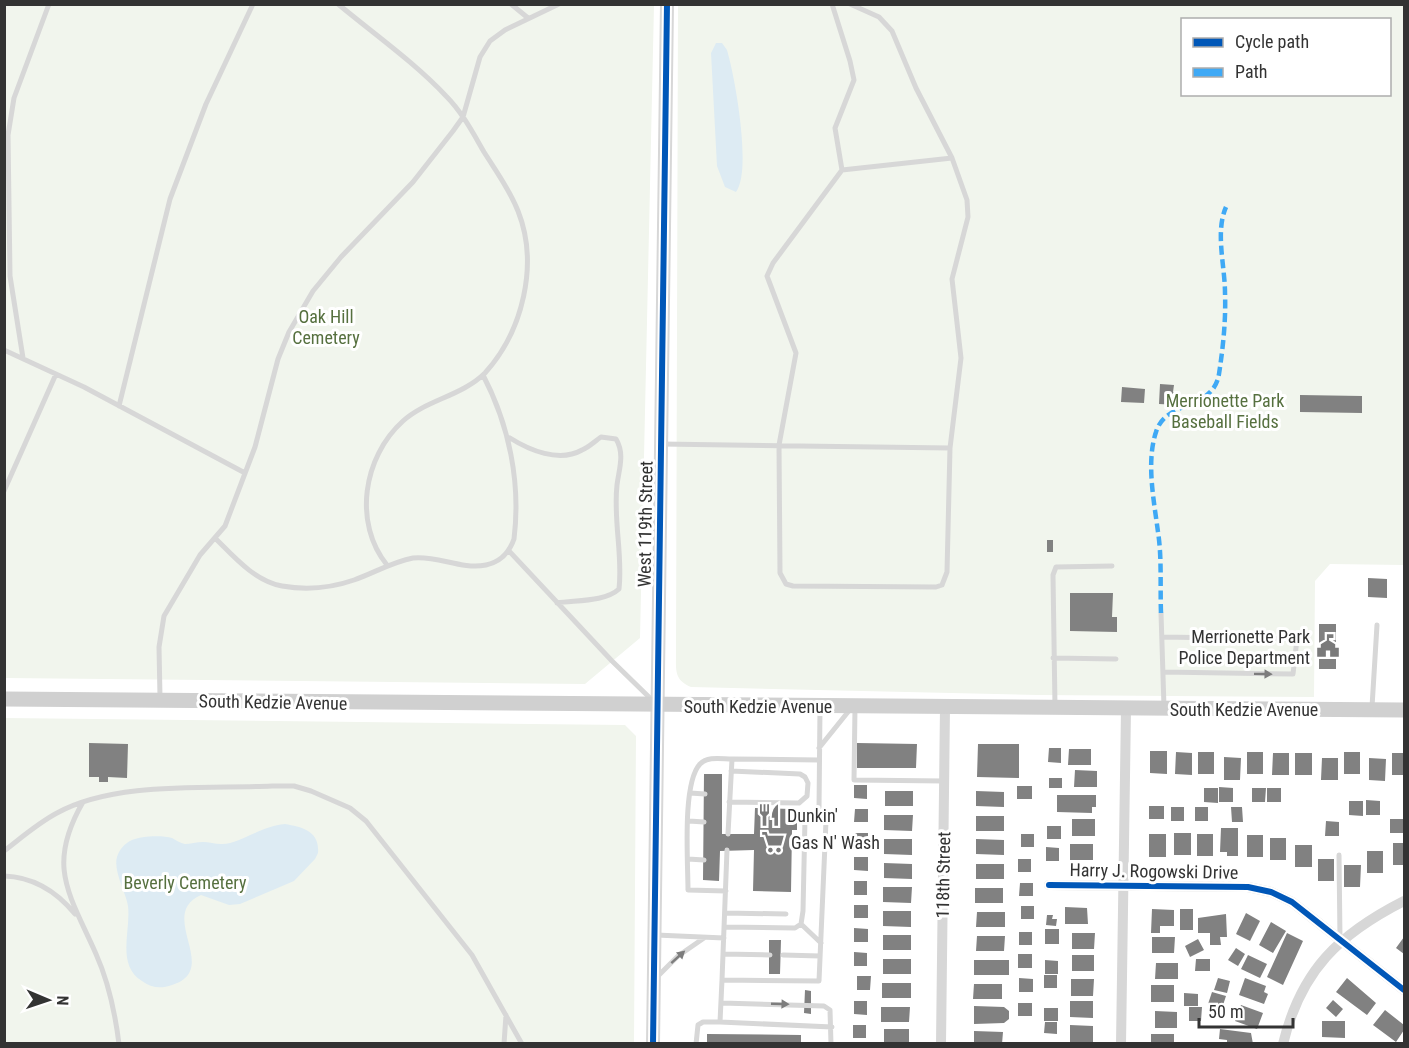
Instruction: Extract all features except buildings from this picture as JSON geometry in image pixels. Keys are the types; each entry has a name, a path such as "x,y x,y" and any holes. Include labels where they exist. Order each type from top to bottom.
{"main road":[{"name":"South Kedzie Avenue","path":"4,699 1404,711"}],"street":[{"name":"West 119th Street","path":"653,1044 667,4"},
{"name":"118th Street","path":"941,1044 945,707"},
{"path":"1121,1044 1126,709"},
{"name":"Harry J. Rogowski Drive","path":"1049,885 1248,887 1270,892 1292,902 1404,990"},
{"path":"1283,1044 1289,1021 1301,992 1340,940 1367,920 1404,901"}],"lane":[{"path":"22,358 10,276 8,135 14,98 49,4"},
{"path":"119,406 170,199 206,104 253,4"},
{"path":"338,4 432,82 463,117 515,203 524,231 527,254 527,278 522,308 509,336 483,375 404,419 382,446 369,480 366,518 377,552 387,565"},
{"path":"511,4 528,18"},
{"path":"160,700 159,647 164,616 200,555 216,539 233,508 262,422 278,359 289,332 313,291 341,257 413,182 463,117 480,57 490,41 528,18 559,4"},
{"path":"832,4 854,80 835,128 842,170 768,270 768,285 796,352 779,446 780,573 786,584 793,586 942,585 947,572 950,448 962,358 952,279 968,217 962,180 916,88 892,31 879,17 850,4"},
{"path":"842,170 952,158"},
{"path":"4,350 119,406 244,473"},
{"path":"4,490 56,374"},
{"path":"216,539 255,574 278,585 297,588 335,586 387,565 424,558 455,565 487,565 501,559 509,551 516,528 510,438 495,397 483,375"},
{"path":"510,438 523,446 555,455 582,451 601,437 616,439 619,445 621,463 616,498 619,589 614,594 602,597 557,603"},
{"path":"661,444 950,448"},
{"path":"509,551 658,706"},
{"path":"1055,708 1053,575 1056,567 1112,566"},
{"path":"1161,613 1164,709"},
{"path":"1372,710 1377,625"},
{"path":"1162,637 1297,639 1293,674 1163,672"},
{"path":"1053,658 1116,659"},
{"path":"722,980 819,981 826,821 819,810 820,707"},
{"path":"819,748 854,707"},
{"path":"854,707 854,780 944,781"},
{"path":"726,891 688,890 690,793 695,772 700,764 708,759 819,760"},
{"path":"728,834 732,759"},
{"path":"723,795 730,798 799,803 807,796 805,777 800,774 731,771"},
{"path":"4,851 57,813 83,802 116,795 162,790 294,786 341,803 366,821 433,903 472,955 522,1044"},
{"path":"690,793 705,794"},
{"path":"83,802 71,824 63,855 78,918 107,983 119,1044"},
{"path":"724,927 795,928 801,924 804,911 805,818 819,810"},
{"path":"689,821 704,822"},
{"path":"722,823 729,823"},
{"path":"720,1022 726,891 724,861 727,850"},
{"path":"1339,855 1340,940"},
{"path":"688,859 704,860"},
{"path":"4,876 30,880 48,888 62,898 78,918"},
{"path":"725,913 786,915"},
{"path":"801,924 820,943"},
{"path":"654,934 724,938"},
{"path":"653,981 678,956 706,937"},
{"path":"723,954 770,955"},
{"path":"783,955 820,956"},
{"path":"722,1003 824,1006 830,1010 831,1044"},
{"path":"504,1044 506,1014"},
{"path":"696,1044 698,1025 703,1022 831,1027"}],"green space":[{"name":"Oak Hill Cemetery","path":"5,5 654,5 640,638 585,684 5,678"},
{"name":"Merrionette Park Baseball Fields","path":"678,5 1404,5 1404,565 1330,564 1315,581 1314,697 1038,695 691,687 681,681 676,670"},
{"name":"Beverly Cemetery","path":"5,718 625,725 636,736 634,1043 5,1044"}],"shaded area":[{"path":"716,43 722,43 727,50 738,101 742,165 741,181 736,192 725,187 717,166 711,53"},
{"path":"285,824 309,831 318,846 315,859 294,881 240,904 229,905 201,895 189,904 185,915 185,928 191,955 191,967 186,977 172,985 156,987 145,983 134,974 129,966 126,947 128,906 116,863 118,854 129,841 157,836 172,838 185,844 203,842 228,844 267,828"}],"marked path":[{"path":"1161,613 1160,552 1151,469 1153,444 1161,422 1169,414 1208,394 1215,386 1219,374 1225,313 1221,227 1226,207"}],"cycle path":[{"path":"653,1044 667,4"},
{"path":"1049,885 1248,887 1271,892 1292,902 1404,990"}],"place":[{"name":"Merrionette Park Police Department","path":"1328,646"},
{"name":"Dunkin'","path":"769,815"},
{"name":"Gas N' Wash","path":"773,842"}]}
